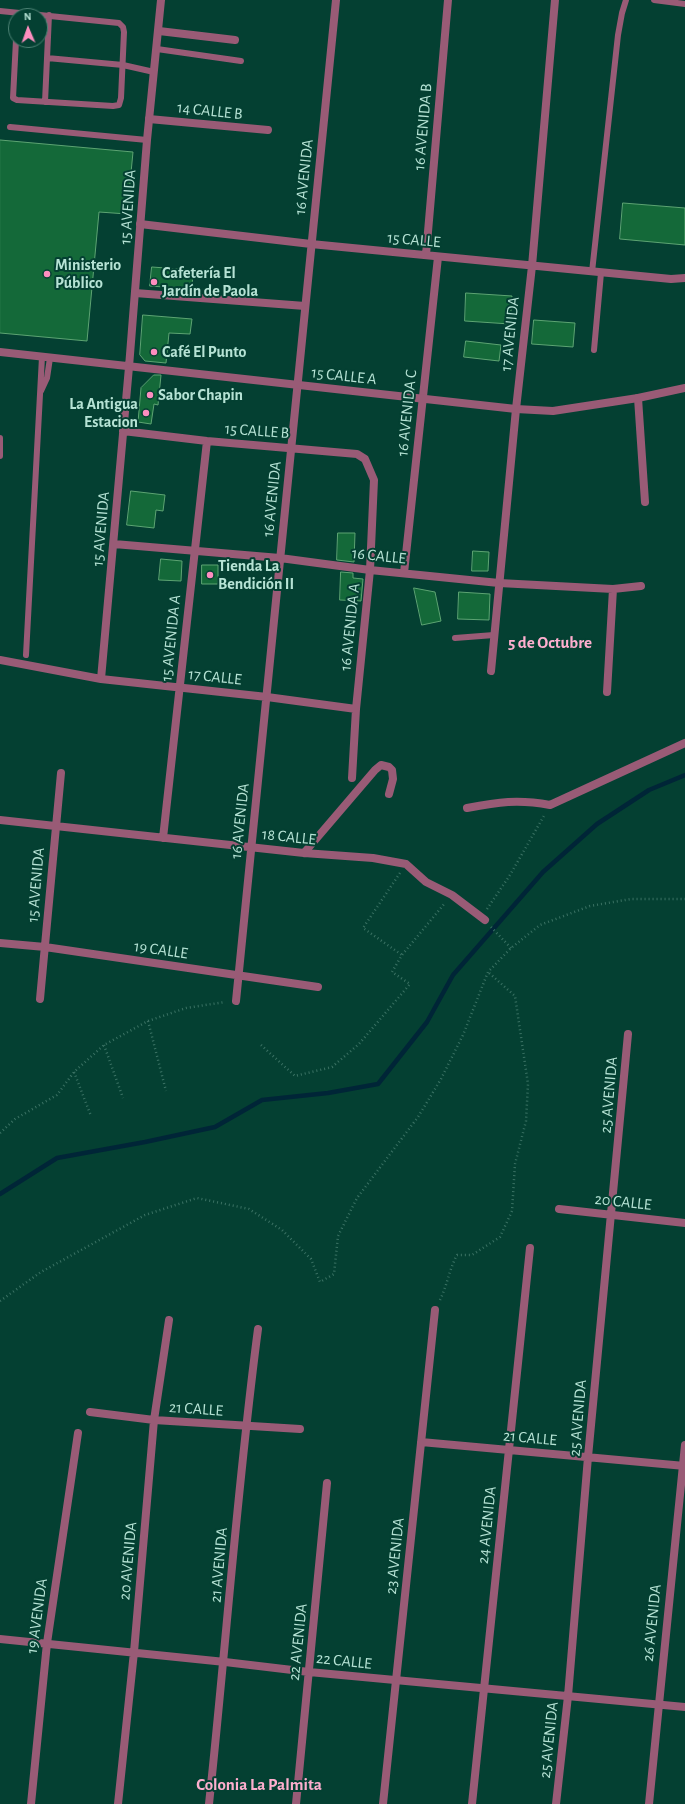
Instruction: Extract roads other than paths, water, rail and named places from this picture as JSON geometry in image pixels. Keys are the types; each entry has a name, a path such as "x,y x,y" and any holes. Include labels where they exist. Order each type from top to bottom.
{"street":[{"name":"15 AVENIDA","path":"101,679 114,544 147,140 162,0"},
{"name":"16 AVENIDA","path":"236,1001 336,0"},
{"name":"16 AVENIDA B","path":"426,256 448,0"},
{"name":"17 AVENIDA","path":"491,671 516,409 532,266 555,0"},
{"path":"159,31 235,40"},
{"name":"14 CALLE B","path":"149,118 268,130"},
{"name":"15 CALLE","path":"140,224 426,256 671,279 685,278"},
{"name":"16 AVENIDA C","path":"404,573 438,257"},
{"path":"135,293 305,306"},
{"name":"15 CALLE A","path":"0,352 516,409 553,411 638,398 685,388"},
{"path":"638,398 646,502"},
{"name":"15 CALLE B","path":"123,431 207,441 291,447 357,454 365,459 374,480"},
{"name":"15 AVENIDA A","path":"163,838 207,441"},
{"name":"16 AVENIDA A","path":"352,778 356,709 370,570 374,480"},
{"name":"16 CALLE","path":"114,544 280,558 370,570 499,583 613,589 641,586"},
{"path":"607,692 613,589"},
{"name":"17 CALLE","path":"0,660 101,679 266,697 356,709"},
{"path":"467,808 497,802 527,801 550,805 685,742"},
{"path":"304,853 375,770 381,765 389,767 392,770 393,779 389,794"},
{"name":"15 AVENIDA","path":"40,999 61,773"},
{"name":"18 CALLE","path":"0,820 252,848 373,858 406,864 426,882 452,895 483,919"},
{"name":"19 CALLE","path":"0,943 318,987"},
{"name":"25 AVENIDA","path":"556,1804 568,1696 588,1458 628,1034"},
{"name":"20 CALLE","path":"559,1209 685,1223"},
{"name":"24 AVENIDA","path":"472,1804 530,1248"},
{"name":"23 AVENIDA","path":"383,1804 435,1310"},
{"name":"20 AVENIDA","path":"118,1804 134,1652 154,1420 169,1320"},
{"name":"21 AVENIDA","path":"209,1804 225,1662 245,1427 258,1329"},
{"name":"21 CALLE","path":"90,1412 154,1420 300,1430"},
{"name":"19 AVENIDA","path":"31,1804 47,1643 78,1433"},
{"name":"21 CALLE","path":"421,1442 684,1466"},
{"name":"26 AVENIDA","path":"649,1804 685,1445"},
{"name":"22 AVENIDA","path":"296,1804 327,1483"},
{"name":"22 CALLE","path":"0,1639 134,1652 396,1681 568,1696 658,1706 685,1707"}],"lane":[{"path":"592,272 618,35 626,0"},
{"path":"654,0 685,4"},
{"path":"16,48 14,98 17,100 45,102 113,106 119,105 121,98 123,65 123,27 119,23 49,15 45,102"},
{"path":"157,49 241,61"},
{"path":"47,58 123,65 154,72"},
{"path":"10,126 147,140"},
{"path":"594,350 601,273"},
{"path":"26,655 41,392 40,376 46,357"},
{"path":"0,438 0,456"},
{"path":"455,638 494,635"}],"waterway":[{"path":"0,1194 57,1158 145,1142 215,1127 262,1100 328,1093 378,1084 427,1022 453,975 543,872 597,824 649,790 685,775"}],"place":[{"name":"Ministerio Público","path":"47,274"},
{"name":"Cafetería El Jardín de Paola","path":"154,282"},
{"name":"Café El Punto","path":"154,352"},
{"name":"Sabor Chapin","path":"150,395"},
{"name":"La Antigua Estacion","path":"146,413"},
{"name":"Tienda La Bendición II","path":"210,575"}],"district":[{"name":"5 de Octubre","path":"550,643"},
{"name":"Colonia La Palmita","path":"259,1785"}]}
